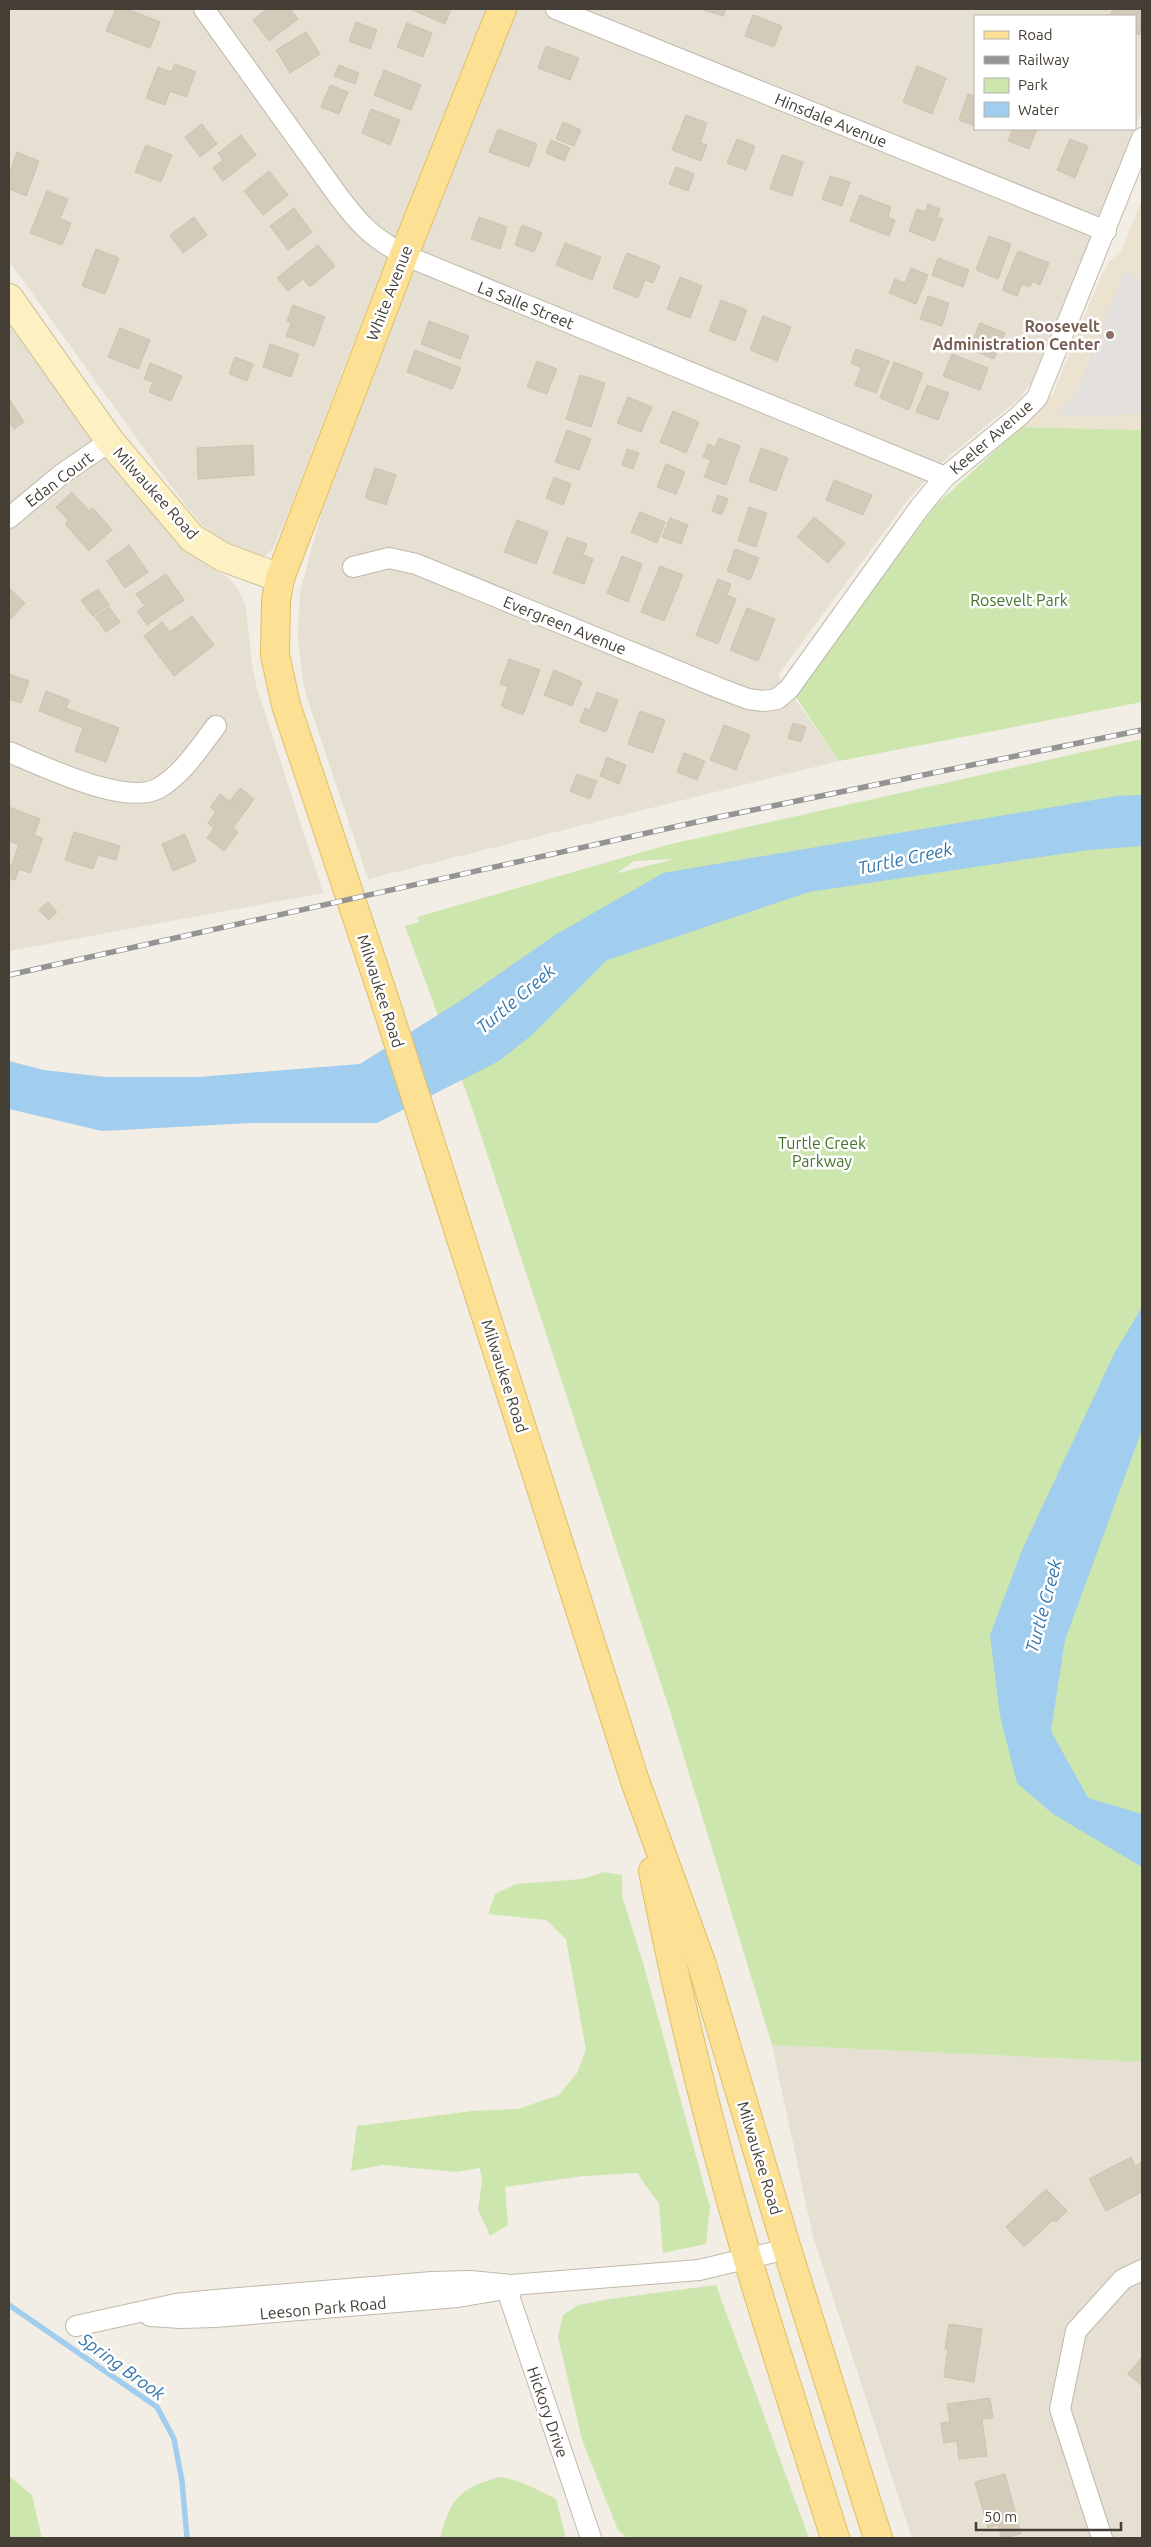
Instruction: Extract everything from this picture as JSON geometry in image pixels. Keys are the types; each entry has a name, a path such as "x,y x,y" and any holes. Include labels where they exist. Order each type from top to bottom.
{"main road":[{"name":"White Avenue","path":"280,578 404,255 502,9"},
{"name":"Milwaukee Road","path":"280,578 274,624 275,655 286,705 384,998 635,1781 702,1965 787,2249 878,2538"},
{"name":"Milwaukee Road","path":"635,1781 673,1974 748,2259 834,2538"}],"street":[{"name":"La Salle Street","path":"204,9 358,223 371,236 404,255 945,477"},
{"name":"Hinsdale Avenue","path":"556,9 1106,231"},
{"name":"Keeler Avenue","path":"777,699 789,689 816,654 920,507 945,477 1019,416 1037,398 1142,138"},
{"name":"Milwaukee Road","path":"9,298 110,441 192,538 224,557 280,578"},
{"name":"Edan Court","path":"9,518 62,474 110,441"},
{"name":"Evergreen Avenue","path":"353,567 389,558 416,564 740,696 764,701 777,699"},
{"path":"9,752 98,787 127,794 158,789 184,768 216,726"},
{"name":"Leeson Park Road","path":"76,2326 176,2304 215,2300 470,2280 511,2285 699,2270 787,2249"},
{"path":"1102,2538 1060,2409 1076,2331 1123,2279 1142,2270"},
{"name":"Hickory Drive","path":"511,2285 510,2299 591,2538"}],"shaded area":[{"path":"9,9 487,9 340,377 295,496 273,549 264,557 256,559 225,544 203,526 179,497 9,261"},
{"path":"515,9 1142,9 1142,110 1136,125 1136,15 974,15 974,130 1135,130 1031,383 1018,400 949,456 910,497 778,675 839,761 368,879 306,695 298,637 300,592 327,492"},
{"name":"Roosevelt Administration Center","path":"1142,198 1142,430 1021,427 1053,394 1101,276 1110,261 1122,250"},
{"path":"1124,270 1142,280 1142,413 1098,417 1066,416 1058,412 1075,396"},
{"path":"9,312 191,549 232,581 239,591 246,607 252,664 257,688 323,893 9,951"},
{"path":"772,2045 1142,2062 1142,2538 912,2538 813,2237"}],"green space":[{"name":"Rosevelt Park","path":"1021,427 1142,430 1142,702 839,761 795,696 936,505"},
{"name":"Turtle Creek Parkway","path":"1142,739 1142,2062 772,2045 669,1708 471,1105 405,926 419,922 417,917 667,845","holes":["675,859 617,873 634,861"]},
{"path":"604,1872 622,1875 622,1896 644,1966 710,2207 706,2244 663,2253 659,2204 637,2173 584,2176 505,2187 508,2225 490,2236 478,2209 482,2182 480,2168 456,2172 383,2165 351,2171 357,2126 472,2111 518,2109 559,2095 577,2073 586,2050 566,1939 546,1920 488,1914 495,1894 516,1884 582,1879"},
{"path":"716,2285 809,2538 627,2538 618,2530 582,2440 558,2337 563,2315 578,2305"},
{"path":"9,2476 32,2495 42,2538 9,2538"},
{"path":"500,2477 522,2483 556,2499 566,2538 440,2538 448,2513 459,2497 475,2486"}],"water":[{"name":"Turtle Creek","path":"1142,795 1142,846 1088,850 809,892 607,960 532,1035 499,1061 377,1123 251,1123 102,1131 9,1109 9,1061 44,1070 105,1077 198,1077 360,1064 463,999 555,935 663,873 1117,796"},
{"name":"Turtle Creek","path":"1142,1307 1142,1430 1065,1640 1051,1731 1088,1798 1142,1814 1142,1867 1053,1814 1017,1783 1000,1716 990,1635 1022,1550 1114,1354"}],"building":[{"path":"116,9 127,9 160,22 150,48 106,31"},
{"path":"267,9 290,9 298,19 269,41 253,20"},
{"path":"410,9 451,9 445,24"},
{"path":"702,9 726,9 723,16"},
{"path":"1113,9 1142,9 1140,35 1136,33 1136,15 1110,15"},
{"path":"753,15 782,26 774,47 745,36"},
{"path":"356,22 377,30 370,49 349,41"},
{"path":"407,23 432,33 423,57 397,47"},
{"path":"306,32 320,54 290,73 276,50"},
{"path":"546,46 579,58 570,80 538,68"},
{"path":"175,64 196,72 186,97 170,91 165,105 146,98 158,67 171,72"},
{"path":"339,65 359,73 355,84 334,76"},
{"path":"917,66 946,78 932,114 903,102"},
{"path":"384,70 421,85 411,110 374,95"},
{"path":"330,85 348,92 339,114 321,107"},
{"path":"968,94 974,96 974,126 959,120"},
{"path":"371,109 400,120 390,145 362,133"},
{"path":"686,115 707,123 700,143 707,145 701,161 672,150"},
{"path":"563,122 581,130 574,146 556,139"},
{"path":"202,124 217,144 200,157 185,137"},
{"path":"498,129 537,144 529,167 489,152"},
{"path":"1013,130 1037,130 1029,149 1008,141"},
{"path":"241,135 256,155 223,181 213,168 223,160 218,153"},
{"path":"737,139 755,146 746,170 727,163"},
{"path":"1070,139 1088,146 1075,178 1057,170"},
{"path":"551,140 570,148 564,161 546,153"},
{"path":"146,145 172,155 161,182 135,172"},
{"path":"17,152 39,161 26,196 9,189 9,175"},
{"path":"782,155 803,162 792,196 770,189"},
{"path":"676,167 694,174 688,191 669,184"},
{"path":"269,171 288,195 263,215 244,191"},
{"path":"830,176 850,182 842,206 822,199"},
{"path":"47,191 68,199 60,219 71,223 62,245 30,233"},
{"path":"860,195 891,207 888,217 895,220 889,236 850,221"},
{"path":"928,204 940,209 937,217 943,219 934,241 909,231 917,209 925,212"},
{"path":"294,208 312,232 288,250 270,226"},
{"path":"194,217 207,235 183,253 170,235"},
{"path":"479,217 507,227 500,249 471,239"},
{"path":"522,225 542,233 534,252 515,245"},
{"path":"989,236 1011,244 998,279 976,270"},
{"path":"565,243 601,257 592,280 556,265"},
{"path":"318,245 335,266 310,287 303,279 288,291 277,278"},
{"path":"96,249 119,258 105,294 82,286"},
{"path":"1018,251 1049,263 1040,285 1033,281 1030,287 1022,284 1017,296 1002,290"},
{"path":"627,253 660,266 653,283 645,280 638,298 613,288"},
{"path":"938,258 969,270 963,287 932,275"},
{"path":"911,268 928,275 916,304 889,293 895,279 905,283"},
{"path":"680,277 702,286 690,318 667,309"},
{"path":"928,296 949,303 942,326 920,319"},
{"path":"721,300 747,310 735,341 709,331"},
{"path":"293,305 325,317 314,346 286,336 291,323 287,321"},
{"path":"763,316 791,327 777,361 750,350"},
{"path":"429,321 469,336 460,359 421,344"},
{"path":"980,323 1005,333 994,359 969,349"},
{"path":"120,328 150,340 138,369 108,357"},
{"path":"270,344 299,354 291,377 263,367"},
{"path":"856,349 889,361 876,393 855,385 861,368 851,363"},
{"path":"415,350 461,368 452,389 407,372"},
{"path":"952,354 988,368 980,390 943,376"},
{"path":"235,357 253,364 247,381 229,374"},
{"path":"537,361 557,369 547,394 527,387"},
{"path":"894,362 923,373 909,410 880,398"},
{"path":"150,363 182,376 171,401 149,392 153,382 144,379"},
{"path":"580,375 605,383 591,427 566,419"},
{"path":"927,385 949,393 938,420 916,412"},
{"path":"628,397 652,407 641,432 617,423"},
{"path":"10,400 24,422 14,429 9,422"},
{"path":"673,411 699,422 686,453 660,442"},
{"path":"567,430 591,439 579,470 555,462"},
{"path":"719,438 740,446 726,485 704,477 711,460 703,457 708,444 715,447"},
{"path":"253,445 254,475 198,479 197,448"},
{"path":"761,448 788,458 776,491 749,481"},
{"path":"627,449 639,453 633,469 622,465"},
{"path":"666,464 685,472 676,494 657,487"},
{"path":"375,468 396,475 386,505 365,498"},
{"path":"554,477 571,484 563,505 546,498"},
{"path":"834,480 872,495 863,515 826,500"},
{"path":"72,492 89,511 93,508 112,530 89,551 65,524 68,520 56,507"},
{"path":"718,495 728,499 722,515 712,511"},
{"path":"749,507 767,513 756,547 738,541"},
{"path":"640,512 665,522 657,543 631,532"},
{"path":"814,517 845,543 828,563 797,537"},
{"path":"670,518 688,525 681,544 662,537"},
{"path":"517,520 548,532 536,564 504,552"},
{"path":"567,537 587,544 583,555 593,559 584,584 553,573"},
{"path":"129,545 148,572 125,588 107,561"},
{"path":"735,549 759,558 750,580 727,571"},
{"path":"622,556 642,564 628,602 607,593"},
{"path":"660,566 683,575 664,621 641,612"},
{"path":"166,574 184,600 147,625 137,611 145,606 136,594"},
{"path":"718,579 731,584 727,595 736,599 718,644 696,635"},
{"path":"9,588 25,603 9,621"},
{"path":"98,589 109,605 93,616 81,600"},
{"path":"109,607 120,622 106,632 95,617"},
{"path":"747,608 775,619 758,661 730,650"},
{"path":"192,616 214,645 174,676 144,636 162,622 170,632"},
{"path":"509,659 540,670 523,715 501,706 508,687 500,684"},
{"path":"554,670 582,682 572,706 544,695"},
{"path":"9,674 29,681 21,703 9,699"},
{"path":"46,691 69,700 66,708 119,728 106,762 75,751 83,728 39,711"},
{"path":"597,692 618,700 606,732 580,722 585,708 590,710"},
{"path":"640,711 665,720 653,753 628,744"},
{"path":"793,723 806,727 801,742 788,738"},
{"path":"724,725 750,735 736,770 710,760"},
{"path":"684,753 705,761 697,780 677,772"},
{"path":"607,757 626,765 619,784 600,776"},
{"path":"577,774 597,781 590,799 570,791"},
{"path":"240,788 254,799 245,812 230,801"},
{"path":"220,794 244,813 233,828 238,832 224,851 207,838 214,828 208,823 216,812 210,807"},
{"path":"9,807 40,819 34,835 43,838 30,873 19,869 15,880 9,878 9,865 11,866 19,845 9,841"},
{"path":"74,832 120,846 116,860 98,855 93,869 65,860"},
{"path":"185,834 196,861 173,871 162,844"},
{"path":"48,902 57,912 49,920 39,910"},
{"path":"1131,2157 1135,2166 1142,2162 1142,2192 1106,2211 1089,2179"},
{"path":"1046,2189 1067,2211 1056,2222 1053,2220 1024,2247 1006,2227"},
{"path":"949,2324 982,2329 974,2382 944,2377 948,2349 945,2349"},
{"path":"1142,2357 1142,2386 1128,2374"},
{"path":"990,2398 993,2418 982,2419 987,2456 959,2459 957,2441 944,2443 941,2423 950,2422 947,2404"},
{"path":"1005,2474 1021,2534 1002,2538 998,2525 988,2528 975,2482"}],"waterway":[{"name":"Spring Brook","path":"9,2305 157,2407 174,2439 182,2481 187,2538"}],"railway":[{"path":"9,975 719,817 1142,730"}],"place":[{"name":"Roosevelt Administration Center","path":"1110,335"}]}
